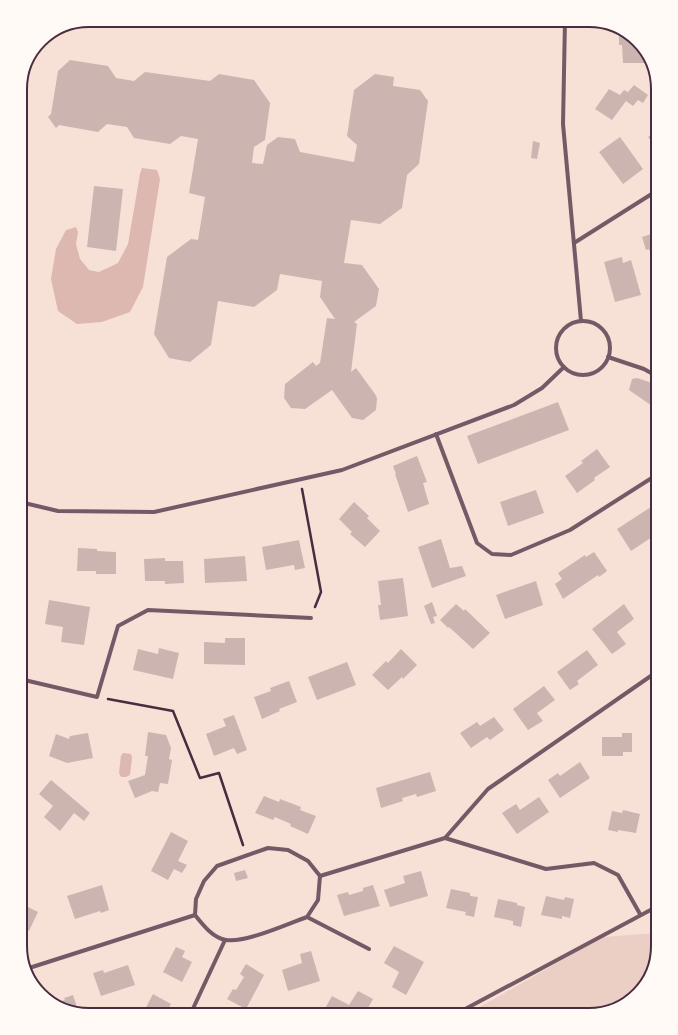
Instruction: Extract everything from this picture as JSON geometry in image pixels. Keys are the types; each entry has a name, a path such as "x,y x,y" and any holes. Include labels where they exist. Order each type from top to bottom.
{"street":[{"path":"565,27 563,124 581,321"},
{"path":"574,243 651,194"},
{"path":"581,321 590,322 598,326 608,339 608,356 597,371 589,374 575,373 564,367 557,354 556,346 561,331 574,322 581,321"},
{"path":"608,356 651,374"},
{"path":"27,504 58,511 154,512 342,470 514,405 542,388 564,367"},
{"path":"436,434 477,543 492,554 511,555 570,530 651,478"},
{"path":"27,682 97,697 118,626 148,610 311,618"},
{"path":"320,876 446,838 488,789 651,676"},
{"path":"446,838 546,868 594,863 618,875 640,914"},
{"path":"268,848 288,850 308,861 320,876 318,900 307,917 243,940 225,940 210,932 195,915 196,899 204,881 217,866 268,848"},
{"path":"467,1008 651,909"},
{"path":"31,967 195,915"},
{"path":"307,917 368,949"},
{"path":"193,1008 225,940"}],"path":[{"path":"300,479 321,592 311,618"},
{"path":"97,697 173,711 200,778 219,773 246,856"}],"shaded area":[{"path":"142,168 157,170 160,179 143,287 130,312 102,322 77,324 58,311 51,279 56,249 66,230 76,227 78,232 76,244 80,259 89,270 99,272 118,263 128,244"},
{"path":"123,753 131,754 132,758 130,775 126,777 121,777 119,773 121,756"},
{"path":"651,934 649,962 643,977 633,990 620,1000 605,1006 589,1008 478,1008 602,937"}],"building":[{"path":"619,35 633,45 645,63 623,63 622,45 619,45"},
{"path":"70,60 108,66 116,78 134,81 145,72 210,81 219,74 254,80 270,103 265,140 254,147 252,163 263,164 267,145 278,137 295,139 300,152 354,162 357,145 347,136 354,90 375,74 394,77 393,86 420,90 428,101 419,164 407,175 402,208 380,224 351,220 344,263 362,265 379,289 376,306 354,322 357,324 351,372 356,368 375,394 377,398 376,410 363,420 352,418 332,390 305,409 291,408 284,398 285,384 313,362 316,366 320,363 327,318 335,319 320,297 322,281 280,274 277,290 254,307 218,301 211,345 190,362 169,358 154,334 167,257 191,239 198,240 205,197 189,193 198,139 181,136 170,144 134,138 127,127 107,124 98,132 59,125 56,128 48,117 51,114 58,71"},
{"path":"634,85 648,95 643,103 638,100 633,106 626,101 612,120 595,109 609,89 620,95 624,90 628,92"},
{"path":"620,137 643,169 623,184 599,152"},
{"path":"533,141 540,143 537,159 531,158"},
{"path":"94,186 123,189 116,251 87,247"},
{"path":"651,234 651,256 649,249 646,250 642,237"},
{"path":"622,257 623,263 631,260 641,295 615,302 604,262"},
{"path":"637,378 651,383 651,405 629,390 632,379"},
{"path":"558,402 569,430 478,464 467,436"},
{"path":"597,449 610,467 594,478 595,480 577,493 565,476 583,463 581,461"},
{"path":"417,456 427,482 423,483 429,504 408,512 393,466"},
{"path":"536,490 544,513 508,526 500,502"},
{"path":"354,502 369,516 367,518 380,531 365,547 350,534 352,532 339,519"},
{"path":"651,507 651,538 631,551 617,529"},
{"path":"441,539 450,568 462,566 466,576 432,588 418,547"},
{"path":"299,540 305,568 295,570 294,565 266,570 262,547"},
{"path":"78,548 116,552 116,574 96,574 96,571 77,571"},
{"path":"594,552 607,571 599,577 598,575 563,599 555,584 562,579 558,573 585,555 586,557"},
{"path":"245,556 247,581 205,583 204,559"},
{"path":"165,558 165,561 183,561 184,583 165,584 165,581 145,581 144,559"},
{"path":"403,578 408,616 380,620 378,605 381,605 378,581"},
{"path":"536,581 543,605 505,619 496,595"},
{"path":"49,600 90,607 84,645 61,642 63,627 45,624"},
{"path":"432,602 437,616 433,617 435,623 431,624 424,606"},
{"path":"456,604 464,611 465,609 490,633 473,649 440,620"},
{"path":"624,604 634,619 617,632 626,644 612,654 592,629"},
{"path":"225,638 245,638 245,665 204,664 204,642 225,643"},
{"path":"159,648 179,653 173,679 133,670 138,649 158,654"},
{"path":"401,649 417,665 403,679 402,677 388,690 372,675 386,661 388,663"},
{"path":"587,650 598,665 577,681 579,684 570,690 557,672"},
{"path":"347,662 356,685 317,700 308,677"},
{"path":"289,681 297,702 279,709 280,711 262,719 254,697 271,691 270,688"},
{"path":"544,686 555,700 537,713 543,721 528,730 513,709"},
{"path":"234,715 247,750 237,754 234,748 214,756 206,734 226,726 223,719"},
{"path":"494,717 504,730 490,740 487,737 471,748 460,733 477,722 480,726"},
{"path":"148,732 166,735 171,748 169,759 172,760 168,784 160,783 158,792 152,791 135,798 128,781 145,775 148,756 145,756"},
{"path":"88,733 93,758 67,763 49,756 56,734 69,739 70,736"},
{"path":"622,733 632,733 632,752 623,752 623,756 602,756 602,737 622,737"},
{"path":"580,762 590,778 560,798 548,780 558,773 560,776"},
{"path":"430,772 436,791 417,797 416,794 402,798 403,801 381,808 376,788"},
{"path":"51,780 90,813 84,821 74,813 60,831 44,817 53,806 39,794"},
{"path":"264,796 279,802 280,799 301,807 300,810 316,816 308,834 275,817 273,820 255,813"},
{"path":"539,797 549,812 517,834 502,813 516,804 520,810"},
{"path":"623,810 640,814 636,833 608,830 612,811 622,813"},
{"path":"171,832 188,841 178,861 187,865 182,873 174,869 168,880 151,871"},
{"path":"245,870 248,878 236,881 234,873"},
{"path":"421,871 428,896 390,907 384,890 405,883 403,876"},
{"path":"102,885 109,910 101,913 100,911 75,919 67,896"},
{"path":"373,885 380,906 344,916 337,895 348,892 349,895 363,891 363,888"},
{"path":"451,889 470,893 470,896 478,897 474,917 465,915 466,912 446,908"},
{"path":"546,896 564,900 565,897 574,899 570,918 562,916 562,919 541,915"},
{"path":"498,899 517,903 517,905 525,907 521,927 513,925 513,921 494,917"},
{"path":"27,906 38,912 29,931 27,930"},
{"path":"394,946 424,962 406,995 392,987 399,972 384,963"},
{"path":"176,947 185,951 182,957 192,962 182,982 163,972"},
{"path":"311,951 320,981 288,991 282,970 302,963 300,954"},
{"path":"246,964 264,975 247,1008 227,999 233,989 236,990 244,977 240,974"},
{"path":"128,965 135,985 101,996 93,973 103,970 104,973"},
{"path":"358,991 373,999 368,1008 325,1008 332,996 349,1005"},
{"path":"153,994 171,1004 169,1008 146,1008"},
{"path":"73,995 77,1007 61,1001 65,1000 64,998"}]}
